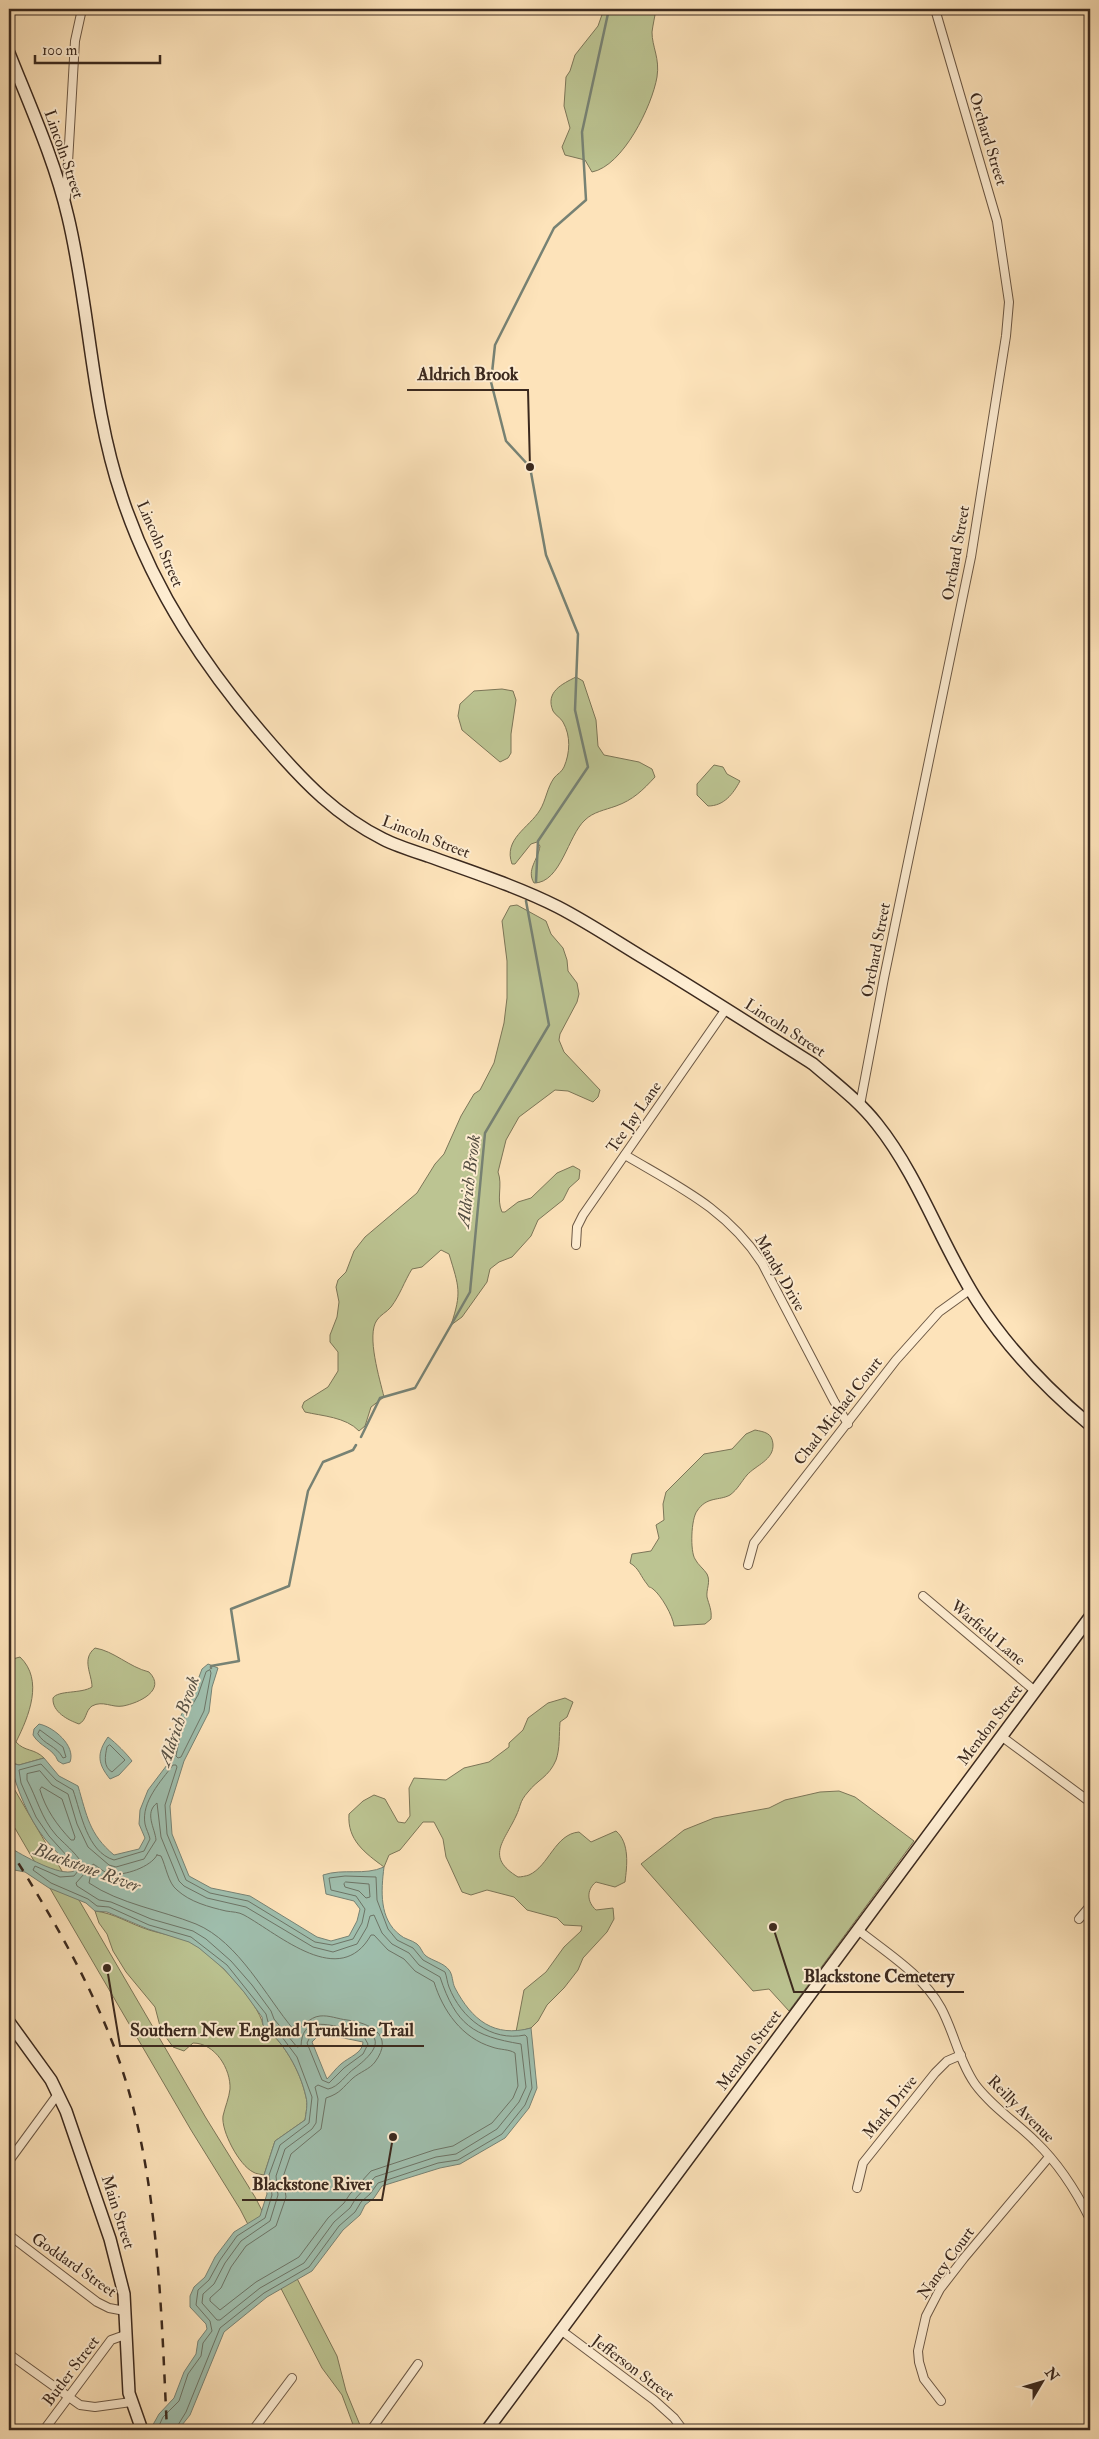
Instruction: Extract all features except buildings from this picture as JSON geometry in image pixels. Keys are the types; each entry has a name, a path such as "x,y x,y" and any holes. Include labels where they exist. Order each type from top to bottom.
{"main road":[{"name":"Lincoln Street","path":"9,53 50,156 65,204 74,241 108,450 133,528 163,593 200,655 257,727 307,784 324,800 361,827 386,841 510,885 551,904 577,918 813,1064 860,1105 882,1131 906,1166 970,1289 1000,1334 1026,1366 1055,1396 1090,1425"},
{"name":"Mendon Street","path":"487,2430 1090,1617"},
{"name":"Main Street","path":"9,2022 36,2059 58,2094 110,2238 124,2294 127,2380 132,2405 142,2430"}],"street":[{"path":"65,204 75,41 82,9"},
{"name":"Orchard Street","path":"860,1105 884,978 971,557 1009,315 998,221 935,9"},
{"name":"Tee Jay Lane","path":"576,1245 577,1227 582,1215 726,1009"},
{"name":"Mandy Drive","path":"625,1155 713,1209 748,1242 762,1263 834,1401 848,1424"},
{"name":"Chad Michael Court","path":"748,1566 754,1543 896,1360 933,1319 957,1297 970,1289"},
{"name":"Warfield Lane","path":"923,1596 1035,1691"},
{"path":"1001,1736 1090,1802"},
{"path":"1080,1919 1090,1906"},
{"name":"Reilly Avenue","path":"858,1930 928,1988 950,2025 970,2075 984,2094 1038,2144 1066,2176 1090,2219"},
{"name":"Mark Drive","path":"857,2188 864,2161 935,2073 947,2061 961,2055"},
{"path":"9,2161 58,2094"},
{"name":"Nancy Court","path":"941,2401 924,2379 918,2362 922,2332 929,2308 940,2289 964,2258 1049,2157"},
{"name":"Goddard Street","path":"9,2235 97,2302 109,2308 125,2311"},
{"name":"Jefferson Street","path":"562,2331 654,2400 674,2418 683,2430"},
{"name":"Butler Street","path":"44,2430 111,2340 125,2335"},
{"path":"9,2354 68,2397 88,2408 132,2405"},
{"path":"371,2430 418,2364"},
{"path":"252,2430 292,2378"}],"green space":[{"path":"604,9 656,9 652,32 658,70 649,103 625,147 615,159 592,172 585,160 565,155 562,147 570,128 564,106 566,77 575,55 598,26"},
{"path":"576,677 583,681 596,720 598,746 604,755 639,762 652,769 655,777 628,801 588,817 579,827 558,867 543,881 534,883 531,874 540,846 537,842 531,844 515,864 512,864 511,848 518,834 540,810 554,778 564,767 568,756 566,727 553,711 551,699 560,686"},
{"path":"502,689 513,691 516,700 511,734 511,753 508,758 500,762 462,730 458,716 460,704 474,691"},
{"path":"714,765 723,767 727,774 740,781 723,802 708,806 697,795 697,784"},
{"path":"517,905 546,921 551,934 563,948 568,971 577,983 579,994 559,1040 564,1052 600,1090 598,1097 593,1102 568,1091 555,1090 519,1117 506,1140 498,1172 500,1207 502,1212 505,1212 518,1202 531,1198 557,1173 573,1166 580,1170 579,1179 569,1188 563,1200 538,1220 531,1236 512,1257 499,1262 490,1269 487,1282 462,1317 451,1325 457,1305 458,1290 449,1254 441,1250 422,1267 412,1269 394,1302 378,1318 374,1327 373,1346 384,1397 371,1407 365,1426 359,1431 354,1426 341,1420 305,1412 302,1407 304,1402 328,1387 338,1371 338,1352 330,1342 330,1335 337,1317 339,1302 336,1287 338,1280 346,1272 354,1251 365,1237 417,1193 435,1164 444,1154 461,1116 474,1094 480,1090 494,1063 504,1023 507,998 507,961 502,921 510,906"},
{"path":"755,1430 770,1435 773,1444 771,1454 747,1475 730,1495 709,1501 701,1506 693,1521 693,1555 708,1577 707,1597 711,1610 711,1619 705,1624 674,1626 663,1601 630,1563 632,1554 651,1551 659,1538 656,1525 664,1520 663,1504 666,1492 704,1454 732,1449 746,1434"},
{"path":"95,1648 109,1652 135,1667 149,1672 155,1684 149,1695 136,1702 123,1706 96,1704 92,1706 79,1724 66,1718 58,1711 53,1703 53,1698 60,1694 82,1691 92,1687 88,1662 91,1652"},
{"path":"20,1657 27,1666 33,1687 29,1710 16,1742 44,1758 19,1765 9,1762 9,1660"},
{"path":"565,1698 573,1702 567,1717 560,1722 559,1746 556,1760 550,1770 531,1788 523,1799 500,1849 502,1863 518,1877 529,1875 542,1865 564,1838 571,1834 579,1832 591,1842 616,1831 626,1848 625,1882 615,1887 596,1882 593,1885 589,1892 589,1900 593,1907 596,1910 613,1908 614,1919 607,1932 583,1958 578,1970 564,1988 547,2005 538,2021 531,2028 516,2032 524,1990 546,1972 564,1947 581,1931 582,1926 564,1925 557,1918 527,1910 514,1897 487,1890 471,1895 462,1892 446,1857 443,1839 434,1822 423,1822 400,1850 389,1855 384,1867 364,1851 354,1839 349,1823 349,1814 363,1801 374,1795 385,1799 398,1822 405,1823 410,1816 409,1788 414,1778 446,1780 464,1768 489,1762 509,1747 509,1743 523,1730 528,1718 548,1703"},
{"path":"9,1780 206,2118 255,2197 337,2356 346,2391 362,2430 355,2430 342,2395 322,2368 240,2209 191,2130 9,1818"},
{"path":"839,1791 855,1797 914,1841 789,2011 769,1989 753,1991 641,1864 684,1830 714,1818 769,1808 785,1800 820,1792"},
{"path":"95,1911 109,1914 149,1930 185,1940 199,1947 244,1991 260,2015 263,2025 278,2040 290,2058 300,2077 306,2097 305,2120 275,2141 264,2175 254,2173 242,2162 228,2138 223,2116 230,2089 230,2081 220,2058 215,2052 201,2044 193,2043 184,2051 173,2047 161,2030 155,2007 126,1972 113,1951 107,1934 99,1923"}],"water":[{"path":"208,1664 218,1668 212,1687 209,1712 184,1761 170,1806 172,1834 189,1876 211,1888 250,1896 317,1937 331,1941 349,1936 357,1921 360,1909 354,1901 326,1894 323,1875 339,1872 369,1871 384,1867 382,1885 383,1904 388,1921 393,1928 402,1936 417,1944 426,1956 447,1968 452,1976 454,1986 462,1999 469,2009 486,2024 506,2030 531,2028 537,2088 529,2108 505,2138 460,2164 440,2168 382,2186 374,2198 365,2205 360,2215 343,2230 312,2271 267,2297 224,2332 190,2415 178,2430 150,2430 159,2414 174,2398 184,2372 196,2354 198,2341 207,2329 206,2324 190,2307 190,2296 194,2287 205,2277 215,2257 234,2232 260,2216 267,2194 264,2175 275,2141 305,2120 307,2100 295,2067 278,2040 263,2025 262,2017 224,1969 199,1948 189,1942 148,1929 107,1912 95,1911 86,1903 49,1888 25,1872 9,1869 9,1847 51,1868 60,1871 74,1871 45,1839 33,1822 20,1793 10,1763 19,1765 44,1758 59,1776 78,1786 94,1832 114,1855 139,1849 145,1838 139,1824 140,1810 148,1790 170,1761 179,1719 193,1693 202,1669","holes":["324,2034 363,2042 361,2049 339,2066 327,2079 312,2042 319,2035"]},
{"path":"39,1724 57,1733 67,1744 71,1756 70,1762 63,1764 58,1761 53,1753 36,1739 33,1735 34,1729"},
{"path":"108,1737 132,1761 119,1775 110,1779 103,1769 100,1759 104,1743"}],"waterway":[{"name":"Aldrich Brook","path":"536,882 538,841 588,767 575,710 578,634 546,555 530,467 506,441 491,382 495,345 554,228 586,200 582,132 609,9"},
{"name":"Aldrich Brook","path":"361,1437 380,1398 415,1388 470,1292 485,1133 549,1025 526,901"},
{"name":"Aldrich Brook","path":"211,1668 211,1666 239,1661 231,1609 289,1586 308,1491 323,1462 353,1450 356,1445"}],"railway":[{"path":"9,1848 56,1926 84,1979 109,2034 133,2107 143,2152 156,2244 167,2430"}],"place":[{"name":"Aldrich Brook","path":"530,467"},
{"name":"Blackstone Cemetery","path":"773,1927"},
{"name":"Southern New England Trunkline Trail","path":"107,1968"},
{"name":"Blackstone River","path":"393,2137"}]}
